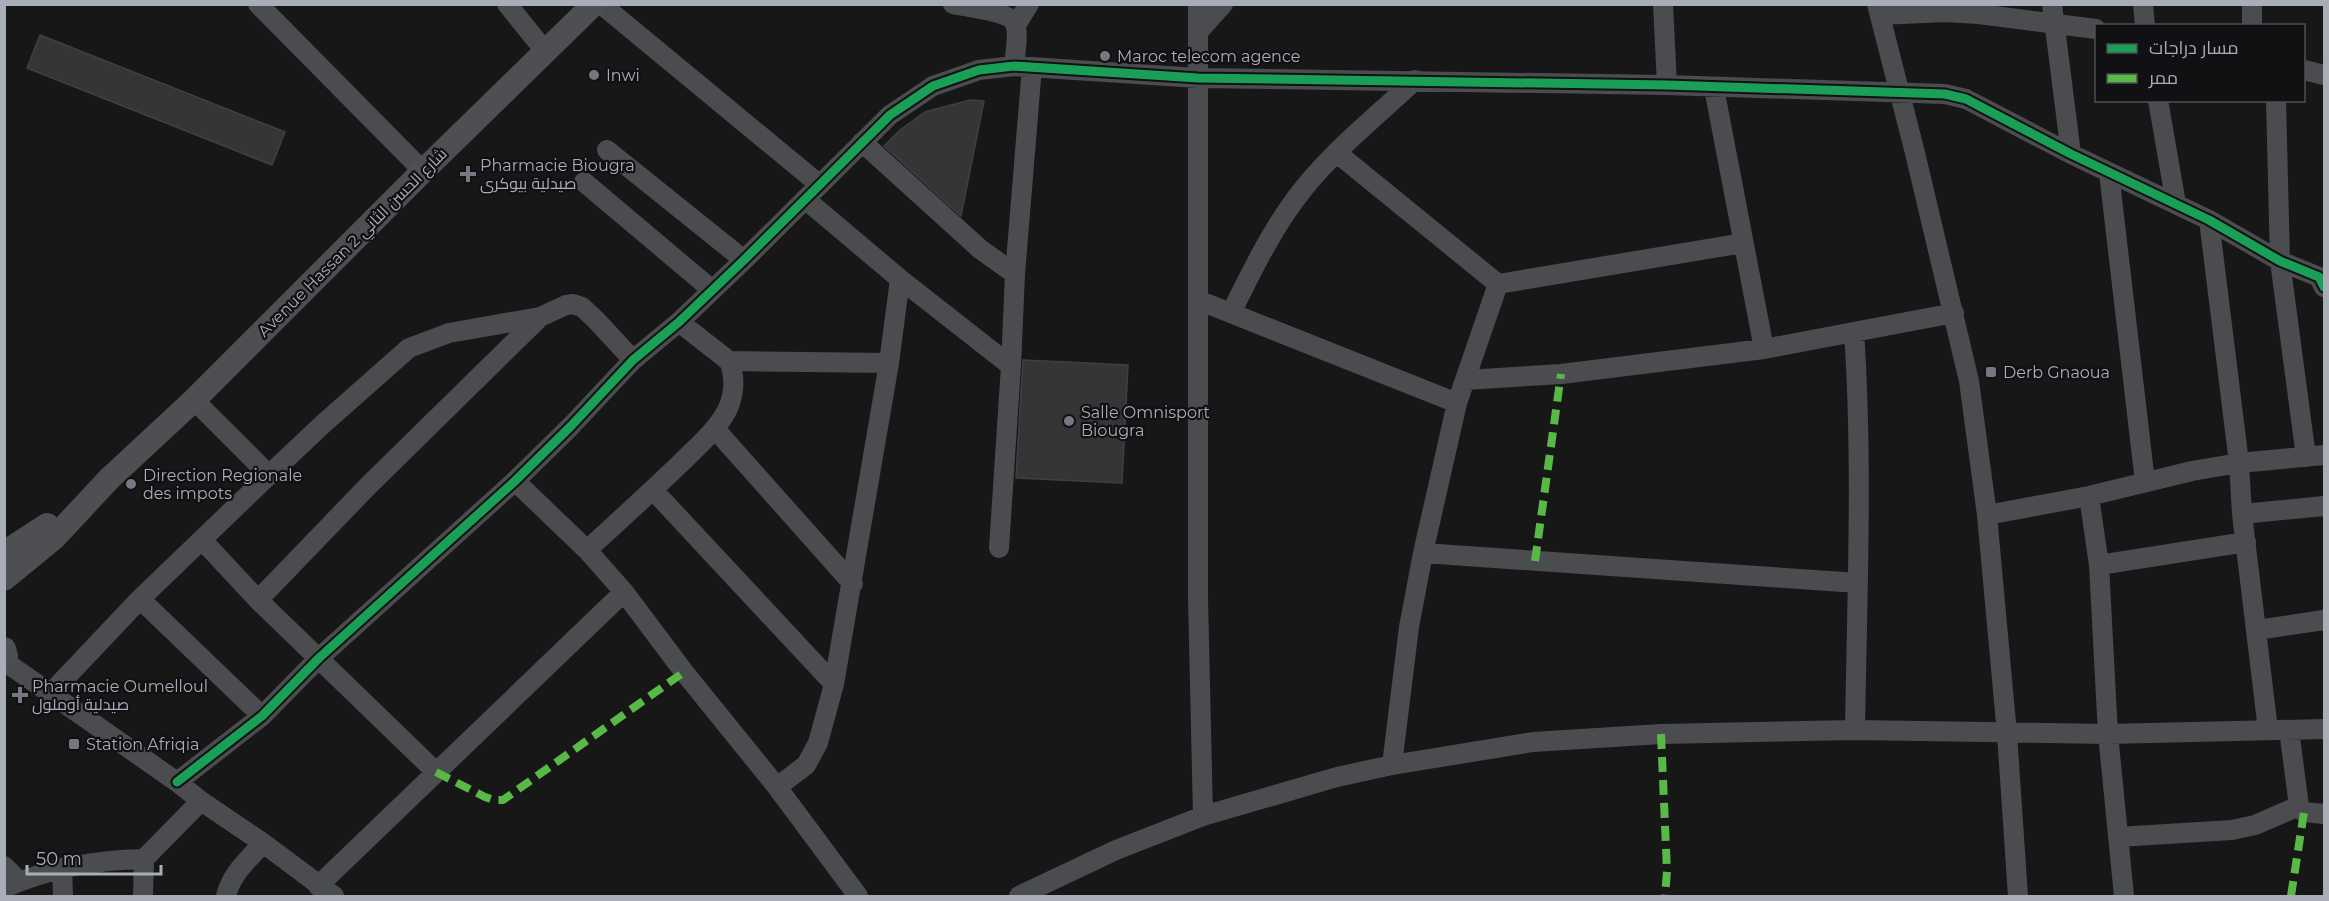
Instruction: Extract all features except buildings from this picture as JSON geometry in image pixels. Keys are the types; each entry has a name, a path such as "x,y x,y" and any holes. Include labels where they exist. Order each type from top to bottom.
{"main road":[{"name":"Avenue Hassan 2 شارع الحسن الثاني","path":"16,556 34,534 109,479 194,400 594,4"},
{"path":"4,579 16,556"},
{"path":"4,591 16,556"}],"street":[{"path":"258,4 423,171"},
{"path":"507,4 545,51"},
{"path":"601,4 820,185"},
{"path":"953,4 1004,15 1012,19 1016,25 1023,66 1011,366 999,548"},
{"path":"1016,25 1029,4"},
{"path":"1198,4 1198,598 1203,816"},
{"path":"1198,32 1223,4"},
{"path":"1663,4 1667,85"},
{"path":"2143,4 2145,24"},
{"path":"2252,4 2252,24"},
{"path":"2018,897 2007,734 1987,515 1969,381 1879,10 2053,13 2095,27"},
{"path":"2053,13 2071,154"},
{"path":"177,782 262,716 319,658 571,426 633,360 679,322 890,115 933,86 979,70 1023,66 1198,78 1667,85 1945,94 1966,99 2071,154 2209,220 2280,261 2323,280"},
{"path":"2305,70 2325,75"},
{"path":"1231,313 1266,245 1293,201 1317,172 1415,80"},
{"path":"1714,88 1764,349"},
{"path":"2158,102 2176,204"},
{"path":"1987,515 2089,496 2192,471 2239,463 2315,456 2280,261 2276,102"},
{"path":"862,142 980,249 1015,274"},
{"path":"607,150 744,260"},
{"path":"1337,153 1497,284 1743,243"},
{"path":"2109,172 2145,482"},
{"path":"584,182 711,289"},
{"path":"805,199 900,279 1011,366"},
{"path":"2209,220 2239,463 2241,514 2258,630 2268,730"},
{"path":"777,787 806,765 818,743 834,684 853,584 889,363 900,279"},
{"path":"1392,765 1409,627 1423,554 1457,403 1497,284"},
{"path":"1198,300 1457,403"},
{"path":"51,693 141,600 269,475 409,348 449,333 540,317 566,304 582,307 633,360"},
{"path":"1465,380 1561,374 1764,349 1954,313"},
{"path":"258,600 376,478 540,317"},
{"path":"587,550 715,429 729,407 734,374 729,361 679,322"},
{"path":"1854,332 1859,408 1855,730"},
{"path":"729,361 889,363"},
{"path":"194,400 269,475"},
{"path":"715,429 853,584"},
{"path":"514,480 587,550 624,592 684,672 777,787 858,897"},
{"path":"653,490 834,684"},
{"path":"2089,496 2099,565 2108,734 2124,897"},
{"path":"2241,514 2325,506"},
{"path":"203,540 258,600 436,772"},
{"path":"2099,565 2246,542"},
{"path":"1423,554 1857,584"},
{"path":"5,655 24,674 263,843 326,891 436,772 624,592"},
{"path":"141,600 262,716"},
{"path":"2258,630 2325,620"},
{"path":"1019,897 1116,850 1203,816 1337,777 1392,765 1545,742 1661,734 1855,730 2108,734 2325,729"},
{"path":"2289,730 2298,806 2304,812 2325,814"},
{"path":"143,897 144,859 201,801"},
{"path":"2118,837 2232,830 2255,825 2298,806"},
{"path":"226,897 230,882 238,870 263,843"},
{"path":"4,866 12,885 62,868 93,861 144,859"},
{"path":"62,868 63,897"}],"marked path":[{"path":"1535,561 1561,374"},
{"path":"436,772 485,797 503,800 684,672"},
{"path":"1661,734 1667,871 1665,896"},
{"path":"2291,896 2304,812"}],"cycle path":[{"path":"177,782 262,716 319,658 515,481 633,360 679,322 890,115 933,86 979,70 1014,66 1198,78 1667,85 1945,94 1966,99 2071,154 2209,220 2280,261 2319,277 2324,287"}],"place":[{"name":"Maroc telecom agence","path":"1105,56"},
{"name":"Inwi","path":"594,75"},
{"name":"Pharmacie Biougra صيدلية بيوكرى","path":"468,174"},
{"name":"Derb Gnaoua","path":"1991,372"},
{"name":"Salle Omnisport Biougra","path":"1069,421"},
{"name":"Direction Regionale des impots","path":"131,484"},
{"name":"Pharmacie Oumelloul صيدلية أوملول","path":"20,695"},
{"name":"Station Afriqia","path":"74,744"}]}
